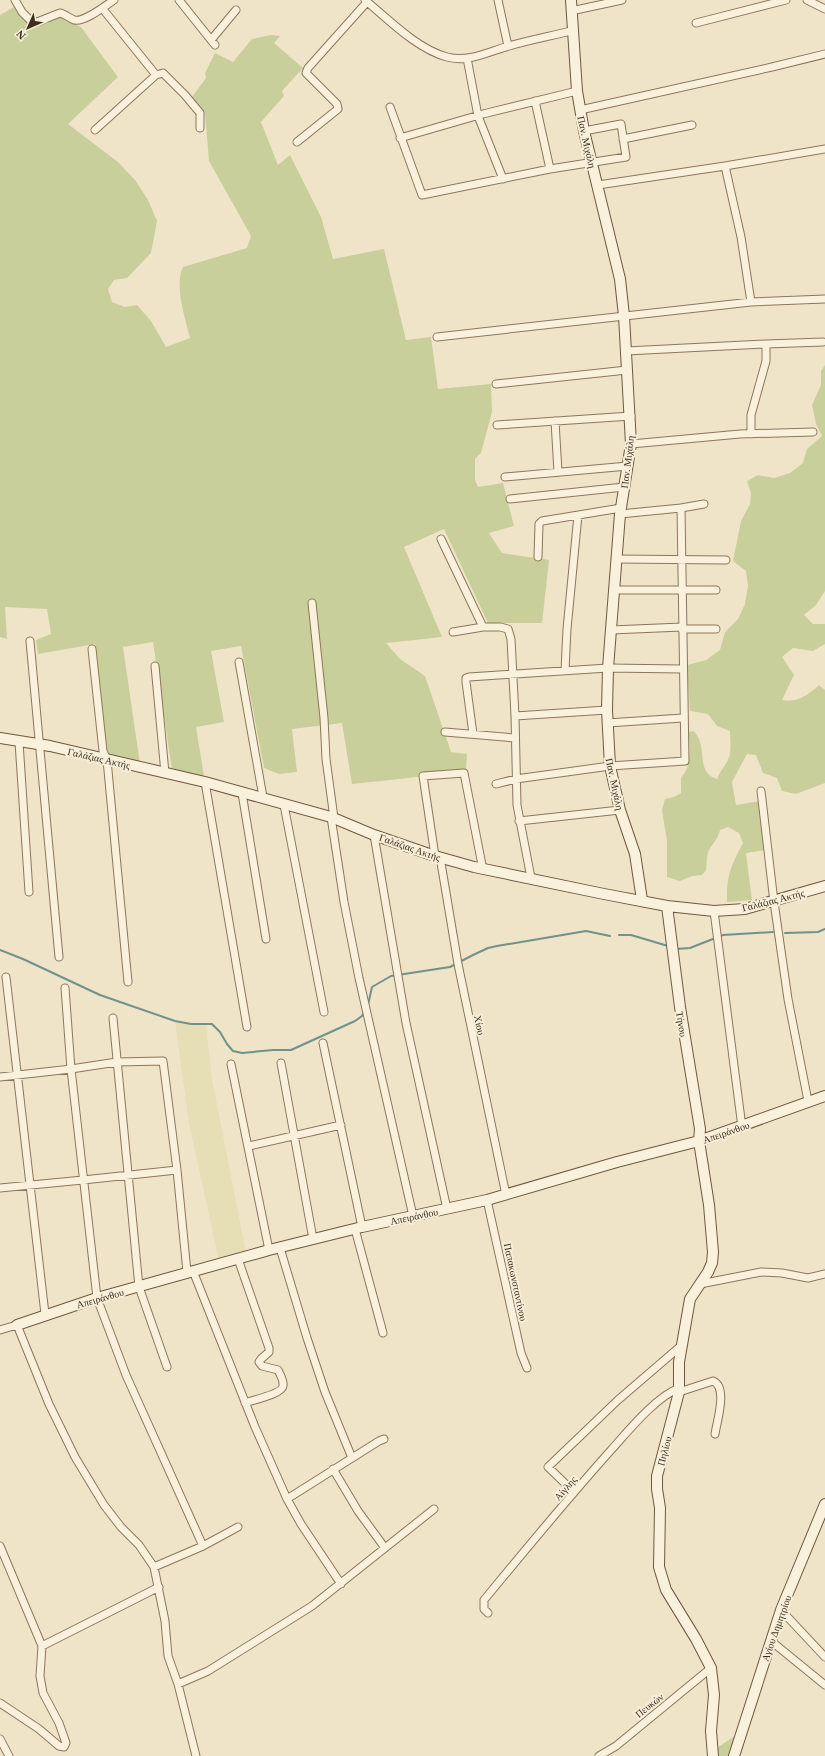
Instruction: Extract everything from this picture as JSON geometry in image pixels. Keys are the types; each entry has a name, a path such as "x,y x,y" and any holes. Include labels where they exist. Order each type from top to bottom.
{"street":[{"path":"16,0 22,12 31,21 37,22 60,13 74,20 78,20 91,16 114,0"},
{"path":"179,0 213,43 236,10"},
{"path":"498,0 508,46"},
{"name":"Παν. Μιχάλη","path":"570,0 577,91 580,110 591,163 598,185 604,219 620,280 624,316 631,416 631,444 624,487 616,559 612,630 608,668 607,722 610,766 620,810 635,854 642,900"},
{"path":"571,11 622,0"},
{"path":"696,23 786,0"},
{"path":"806,0 825,9"},
{"path":"298,142 338,109 337,104 306,73 308,68 366,1 406,34 434,52 449,58 467,58 508,46 572,31"},
{"path":"102,8 156,74"},
{"path":"580,110 825,54"},
{"path":"467,58 478,116 503,179"},
{"path":"95,130 156,74 163,73 185,95 200,113 200,128"},
{"path":"400,138 534,101 577,91"},
{"path":"534,101 550,169"},
{"path":"390,107 400,138 422,194 626,156 620,124 584,131"},
{"path":"623,139 692,125"},
{"path":"598,185 825,149"},
{"path":"725,166 741,237 751,302"},
{"path":"436,337 751,302 825,299"},
{"path":"626,351 823,342"},
{"path":"751,434 751,415 766,360 766,344"},
{"path":"496,384 627,370"},
{"path":"497,425 631,416"},
{"path":"555,421 558,472"},
{"path":"631,444 751,434 813,432"},
{"path":"505,477 628,466"},
{"path":"510,499 624,487"},
{"path":"538,557 539,524 542,521 578,515 681,508 704,504"},
{"path":"496,784 516,779 610,766 685,761 682,669 683,591 681,560 681,508"},
{"path":"565,670 567,629 578,515"},
{"path":"441,539 483,627"},
{"path":"616,559 726,560"},
{"path":"614,590 716,590"},
{"path":"312,603 324,718 326,759 344,902 357,971 413,1216"},
{"path":"453,632 483,627 500,627 508,629 511,639 515,716 516,779 520,821 531,878"},
{"path":"612,630 682,628 716,629"},
{"path":"30,641 59,957"},
{"path":"92,649 103,751 107,760 128,982"},
{"path":"240,662 262,797"},
{"path":"154,666 165,773"},
{"path":"472,734 466,678 469,677 608,668 682,669"},
{"path":"515,716 607,710"},
{"path":"607,722 683,718"},
{"path":"445,732 515,738"},
{"name":"Γαλάζιας Ακτής","path":"0,738 40,744 262,797 284,805 333,817 437,857 483,870 531,878 667,906 714,911 745,909 774,902 825,886"},
{"path":"19,742 29,892"},
{"name":"Χίου","path":"483,870 464,773 423,776 458,964 506,1195"},
{"path":"204,782 247,1027"},
{"path":"761,791 774,902 788,999 808,1101"},
{"path":"242,793 266,939"},
{"path":"284,805 324,1012"},
{"path":"520,821 620,810"},
{"path":"374,834 406,1023 447,1209"},
{"name":"Τήνου","path":"667,906 680,1007 700,1129 699,1141"},
{"path":"714,911 742,1127"},
{"path":"6,977 19,1074 29,1185 45,1314"},
{"path":"64,988 71,1069 97,1298 126,1375 203,1546"},
{"path":"113,1018 139,1287 167,1367"},
{"path":"323,1043 341,1125 359,1228 383,1333"},
{"path":"0,1077 118,1062 163,1061 190,1272 287,1499 301,1524 341,1584"},
{"path":"281,1063 313,1239"},
{"path":"232,1064 269,1250"},
{"name":"Απειράνθου","path":"0,1330 97,1298 269,1250 359,1228 488,1200 617,1162 699,1141 742,1127 808,1101 825,1096"},
{"path":"249,1146 295,1134 341,1125"},
{"name":"Πηλίου","path":"699,1141 709,1205 713,1252 712,1263 708,1272 690,1299 682,1345 679,1390 657,1476 657,1489 660,1508 659,1567 666,1590 696,1639 711,1668 714,1695 711,1731 713,1756"},
{"path":"0,1188 177,1170"},
{"name":"Παπακωνσταντίνου","path":"488,1200 521,1354 527,1368"},
{"path":"280,1248 322,1385 352,1458"},
{"path":"238,1259 269,1348 269,1352 259,1362 262,1366 278,1370 283,1385 282,1389 277,1392 245,1403"},
{"path":"700,1284 761,1272 782,1273 808,1278 825,1274"},
{"path":"17,1325 49,1404 75,1457 104,1505 121,1527 139,1546 154,1567 165,1621 167,1651 178,1684 196,1756"},
{"path":"574,1492 548,1467 618,1400 682,1345"},
{"name":"Αίγλης","path":"488,1613 484,1609 484,1600 574,1492 646,1414 665,1396 679,1390 713,1381 717,1382 720,1387 721,1400 715,1434"},
{"path":"287,1499 384,1439"},
{"path":"333,1470 358,1511 385,1548"},
{"name":"Αγίου Δημητρίου","path":"734,1756 752,1696 781,1610 825,1504"},
{"path":"178,1684 208,1671 312,1606 434,1509"},
{"path":"154,1567 203,1546 238,1527"},
{"path":"0,1546 42,1646 40,1676 43,1693 64,1736 66,1743 64,1747 59,1746 39,1729 0,1703"},
{"path":"42,1646 159,1587"},
{"path":"781,1610 825,1657"},
{"path":"771,1641 825,1685"},
{"name":"Πευκών","path":"599,1756 616,1746 711,1668"},
{"path":"0,1739 9,1756"}],"shaded area":[{"path":"175,1021 206,1025 212,1079 246,1253 219,1260 189,1124"}],"green space":[{"path":"14,7 24,20 34,26 59,17 81,27 118,77 68,124 118,162 135,180 148,200 157,221 151,253 127,278 114,280 108,289 112,302 125,307 137,305 151,321 166,347 190,338 180,292 183,267 247,248 251,236 209,161 205,113 192,97 206,78 205,73 215,53 233,62 252,39 271,35 280,36 274,43 303,68 282,91 284,96 261,122 278,165 290,155 321,217 333,259 384,249 406,340 431,337 438,389 491,384 492,412 481,453 475,459 475,480 478,487 503,483 514,526 489,533 502,553 549,560 542,623 488,623 444,529 404,547 442,637 386,643 400,659 425,676 451,752 467,754 466,770 352,784 342,723 292,729 297,772 279,774 264,768 241,646 211,651 224,722 196,727 204,776 172,770 153,642 123,647 140,764 110,755 106,748 95,644 38,654 36,640 51,634 47,609 5,607 7,639 0,637 0,15"},
{"path":"825,365 825,591 816,605 804,615 813,624 825,624 825,644 813,651 793,648 782,657 794,675 782,700 788,701 798,699 811,692 819,685 825,690 825,783 796,794 782,791 777,778 763,773 756,755 747,754 732,782 736,805 760,801 765,850 746,853 752,900 727,902 728,878 735,858 743,843 739,833 728,827 720,830 717,838 709,850 706,870 702,875 692,876 680,881 667,877 667,841 662,810 665,799 674,797 681,793 681,778 685,773 689,762 689,732 694,731 699,738 703,762 707,773 717,779 728,760 730,749 730,731 717,726 708,714 690,711 687,665 706,660 720,650 725,632 738,619 745,604 748,586 746,571 733,561 741,521 750,504 751,493 747,481 758,475 774,478 790,473 803,463 807,449 822,436 816,424 812,405 821,385 821,371"},
{"path":"736,1735 730,1756 719,1756 717,1748"}],"waterway":[{"path":"785,933 818,932 825,929"},
{"path":"368,1005 372,987 391,976 450,967 488,948 586,931 610,936"},
{"path":"676,949 690,948 723,935 773,932"},
{"path":"619,935 631,935 668,946"},
{"path":"0,950 23,959 100,995 175,1021 191,1024 212,1024 220,1032 233,1051 242,1053 291,1050 355,1021 362,1016 364,1012"}]}
